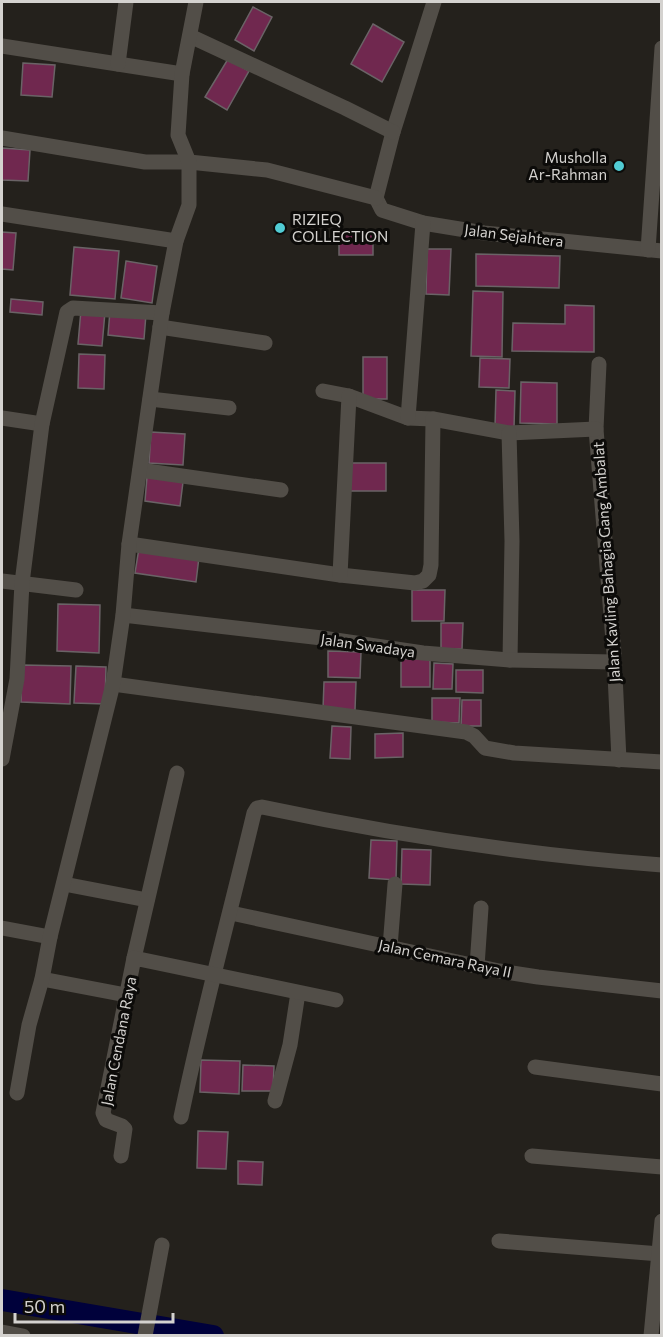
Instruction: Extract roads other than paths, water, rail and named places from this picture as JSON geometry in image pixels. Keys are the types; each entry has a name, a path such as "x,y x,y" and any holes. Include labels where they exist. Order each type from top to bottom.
{"street":[{"path":"118,64 126,2"},
{"path":"17,1093 29,1025 113,684 123,615 129,544 161,320 176,241 189,205 189,162 178,135 182,74 196,2"},
{"path":"376,198 393,132 434,2"},
{"path":"190,36 393,132"},
{"path":"2,46 182,74"},
{"path":"655,250 662,48"},
{"name":"Jalan Sejahtera","path":"2,138 145,162 189,162 267,170 376,198 382,210 423,223 525,238 655,250"},
{"path":"2,214 176,241"},
{"path":"408,418 423,223"},
{"path":"2,759 17,679 22,583 42,424 67,312 73,308 161,320 266,343"},
{"name":"Jalan Kavling Bahagia Gang Ambalat","path":"598,364 596,429 614,662 619,760"},
{"path":"323,391 349,396 408,418 433,419 509,433 596,429"},
{"path":"340,575 349,396"},
{"path":"150,399 229,408"},
{"path":"2,418 42,424"},
{"path":"129,544 340,575 423,581 429,575 431,565 433,419"},
{"path":"509,433 512,541 510,660"},
{"path":"140,470 281,490"},
{"path":"2,581 76,590"},
{"name":"Jalan Swadaya","path":"123,615 322,638 423,653 510,660 614,662"},
{"path":"113,684 466,732 474,736 485,748 514,753 662,762"},
{"path":"134,958 177,773"},
{"path":"181,1117 194,1052 257,808 262,807 363,827 575,859 662,865"},
{"path":"64,884 147,900"},
{"path":"390,947 395,884"},
{"path":"477,966 481,908"},
{"name":"Jalan Cemara Raya II","path":"231,913 477,966 538,977 662,991"},
{"path":"2,928 50,937"},
{"name":"Jalan Cendana Raya","path":"121,1156 125,1129 106,1120 104,1113 134,958 336,1000"},
{"path":"42,979 126,995"},
{"path":"275,1101 290,1045 298,993"},
{"path":"535,1067 662,1084"},
{"path":"532,1156 662,1167"},
{"path":"651,1335 662,1221"},
{"path":"499,1241 660,1254"},
{"path":"145,1334 162,1245"},
{"path":"2,1332 23,1335"}],"waterway":[{"path":"2,1300 213,1336"}],"place":[{"name":"Musholla Ar-Rahman","path":"619,166"},
{"name":"RIZIEQ COLLECTION","path":"280,228"}]}
